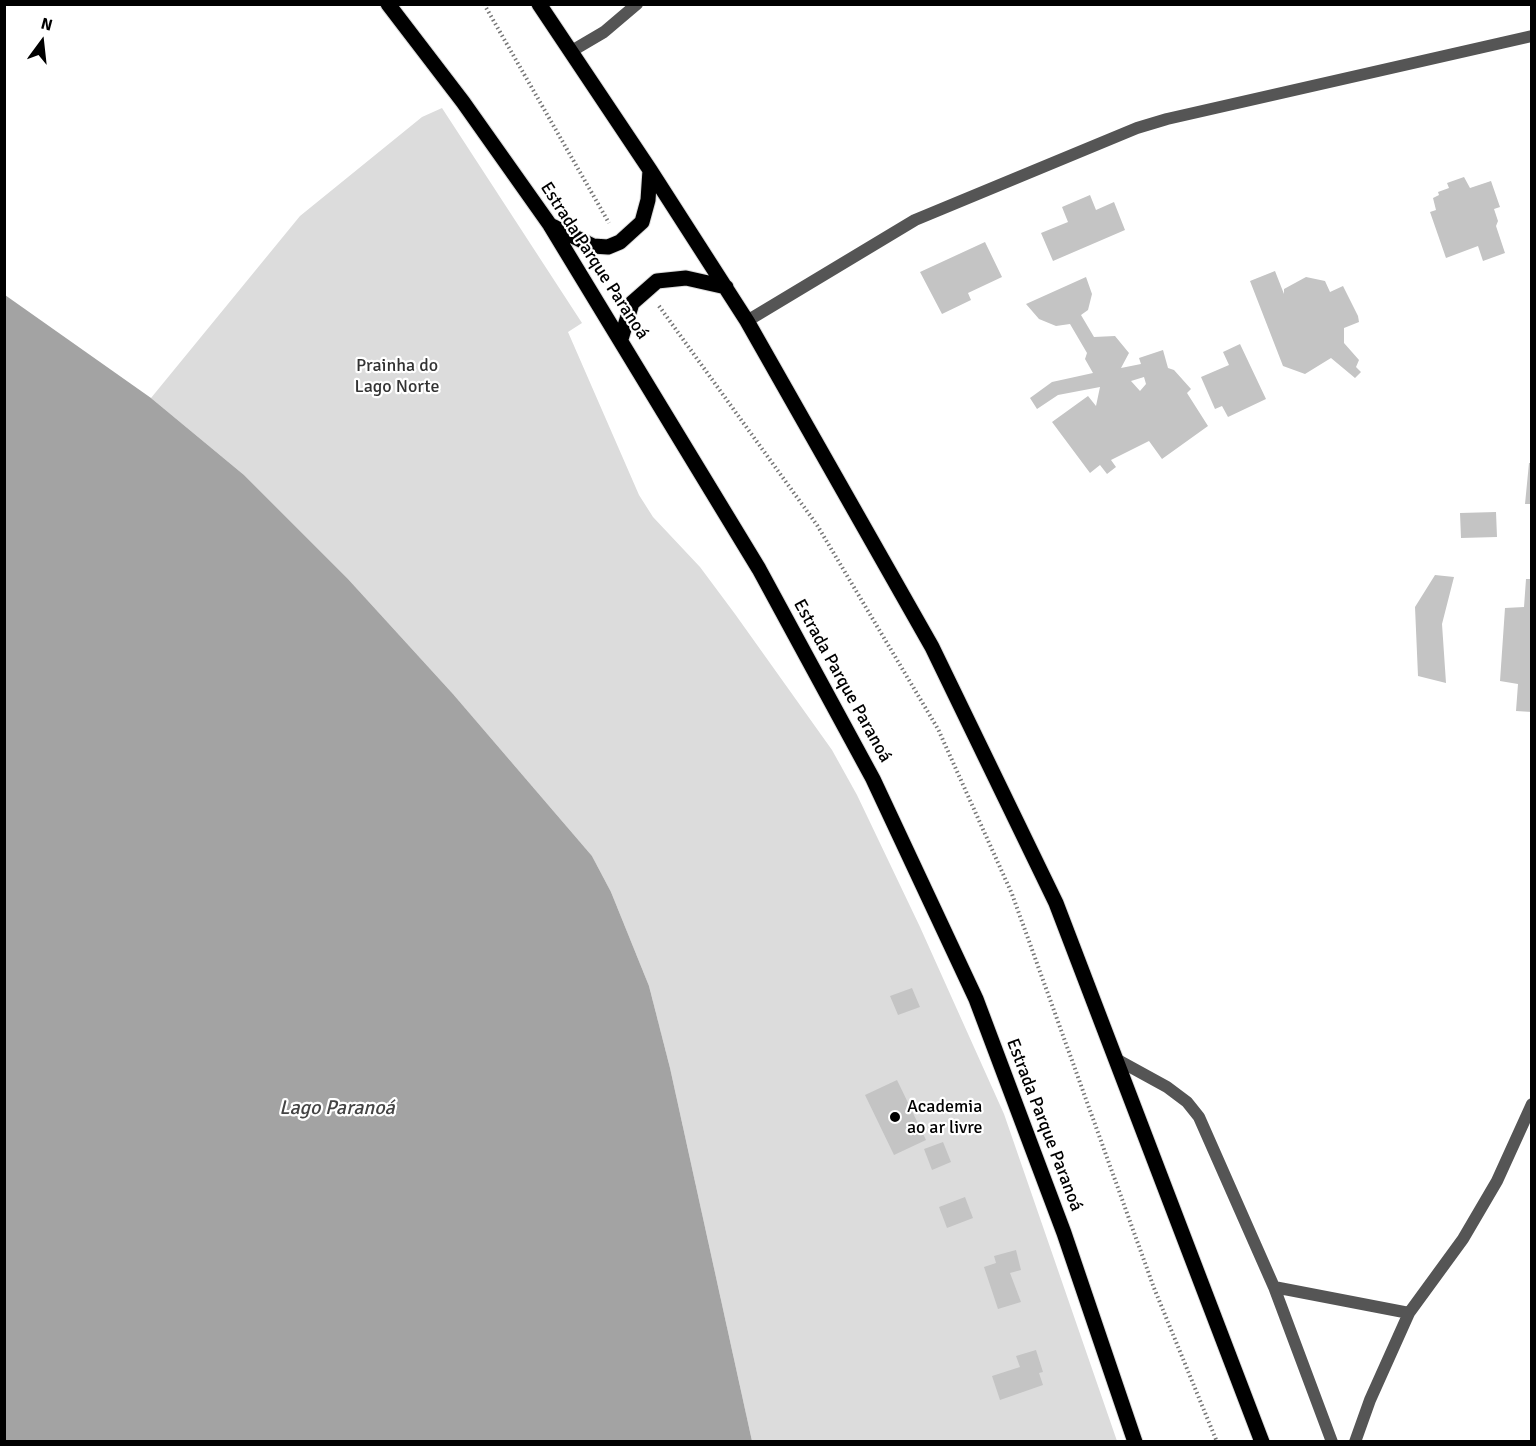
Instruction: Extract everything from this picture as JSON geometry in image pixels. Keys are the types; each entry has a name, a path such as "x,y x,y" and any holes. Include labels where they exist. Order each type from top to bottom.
{"main road":[{"name":"Estrada Parque Paranoá","path":"388,4 463,102 550,225 759,569 873,779 976,999 1064,1233 1134,1442"},
{"path":"539,4 747,321 932,647 1056,903 1262,1442"},
{"path":"550,225 593,246 608,247 620,242 642,222 648,200 650,170"},
{"path":"621,339 632,303 646,288 657,281 686,278 726,287"}],"street":[{"path":"570,52 604,32 637,4"},
{"path":"747,321 915,220 1137,128 1167,118 1532,36"},
{"path":"1116,1059 1167,1087 1187,1102 1199,1117 1274,1287 1332,1442"},
{"path":"1355,1442 1370,1400 1409,1313 1463,1239 1497,1181 1532,1104"},
{"path":"1274,1287 1409,1313"}],"path":[{"path":"484,4 620,242"},
{"path":"646,288 817,525 938,729 1012,894 1154,1288 1217,1442"}],"green space":[{"name":"Prainha do Lago Norte","path":"442,108 582,323 568,332 639,495 653,517 700,567 735,614 832,750 857,795 920,927 1004,1114 1117,1441 752,1441 670,1068 649,986 611,892 592,856 453,694 348,579 244,475 151,398 300,216 422,117"}],"water":[{"name":"Lago Paranoá","path":"5,295 151,398 244,475 348,579 453,694 592,856 611,892 649,986 670,1068 752,1441 5,1441"}],"building":[{"path":"1464,177 1470,188 1491,181 1500,207 1494,209 1498,221 1496,226 1505,253 1483,261 1478,246 1446,258 1430,212 1436,210 1433,198 1439,195 1438,192 1449,188 1447,183"},
{"path":"1090,195 1096,210 1114,202 1125,230 1053,261 1041,233 1068,222 1062,207"},
{"path":"985,242 1002,277 968,293 971,300 942,314 920,272"},
{"path":"1275,271 1284,294 1284,289 1306,277 1325,281 1330,292 1343,286 1359,322 1344,328 1344,343 1359,360 1356,367 1361,372 1355,378 1331,358 1305,374 1283,366 1250,281"},
{"path":"1086,277 1092,294 1088,310 1081,315 1094,337 1115,336 1129,353 1121,368 1141,364 1139,358 1163,350 1168,368 1174,370 1191,389 1187,393 1208,426 1162,459 1149,441 1111,460 1116,467 1107,474 1100,465 1090,473 1052,422 1088,396 1096,406 1100,387 1058,395 1037,409 1030,398 1052,382 1093,373 1085,359 1087,353 1070,324 1056,326 1039,319 1026,304","holes":["1144,377 1146,384 1140,391 1131,381"]},
{"path":"1240,344 1266,399 1228,417 1222,406 1215,409 1201,377 1229,365 1223,352"},
{"path":"1529,463 1532,463 1532,504 1525,504"},
{"path":"1496,512 1497,537 1461,538 1460,513"},
{"path":"1435,575 1454,577 1442,624 1446,683 1418,676 1415,607"},
{"path":"1526,579 1532,579 1532,712 1516,711 1518,684 1500,681 1505,608 1524,607"},
{"path":"912,988 920,1007 898,1015 890,996"},
{"name":"Academia ao ar livre","path":"897,1080 926,1140 894,1155 865,1095"},
{"path":"943,1142 951,1162 932,1170 924,1149"},
{"path":"965,1197 973,1218 947,1228 939,1207"},
{"path":"1016,1250 1021,1270 1010,1273 1021,1302 998,1309 984,1267 996,1263 994,1256"},
{"path":"1036,1350 1043,1372 1039,1373 1043,1385 1000,1400 992,1376 1020,1367 1016,1356"}],"place":[{"name":"Academia ao ar livre","path":"895,1117"}]}
